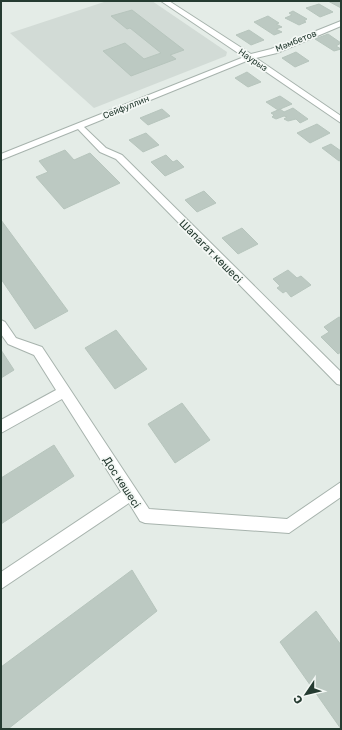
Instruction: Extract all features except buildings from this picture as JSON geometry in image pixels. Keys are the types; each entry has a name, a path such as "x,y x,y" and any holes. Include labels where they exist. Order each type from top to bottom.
{"street":[{"name":"Наурыз","path":"164,1 250,57 341,120"},
{"name":"Мәмбетов","path":"250,57 274,51 341,23"},
{"name":"Сейфуллин","path":"1,157 250,57"},
{"name":"Шапагат көшесі","path":"79,126 102,150 119,157 341,380"},
{"name":"Дос көшесі","path":"1,325 12,341 38,351 144,516 289,526 341,489"},
{"path":"1,427 64,392"},
{"path":"1,581 130,494"}],"shaded area":[{"path":"107,1 152,1 227,52 226,56 94,108 10,33"}]}
